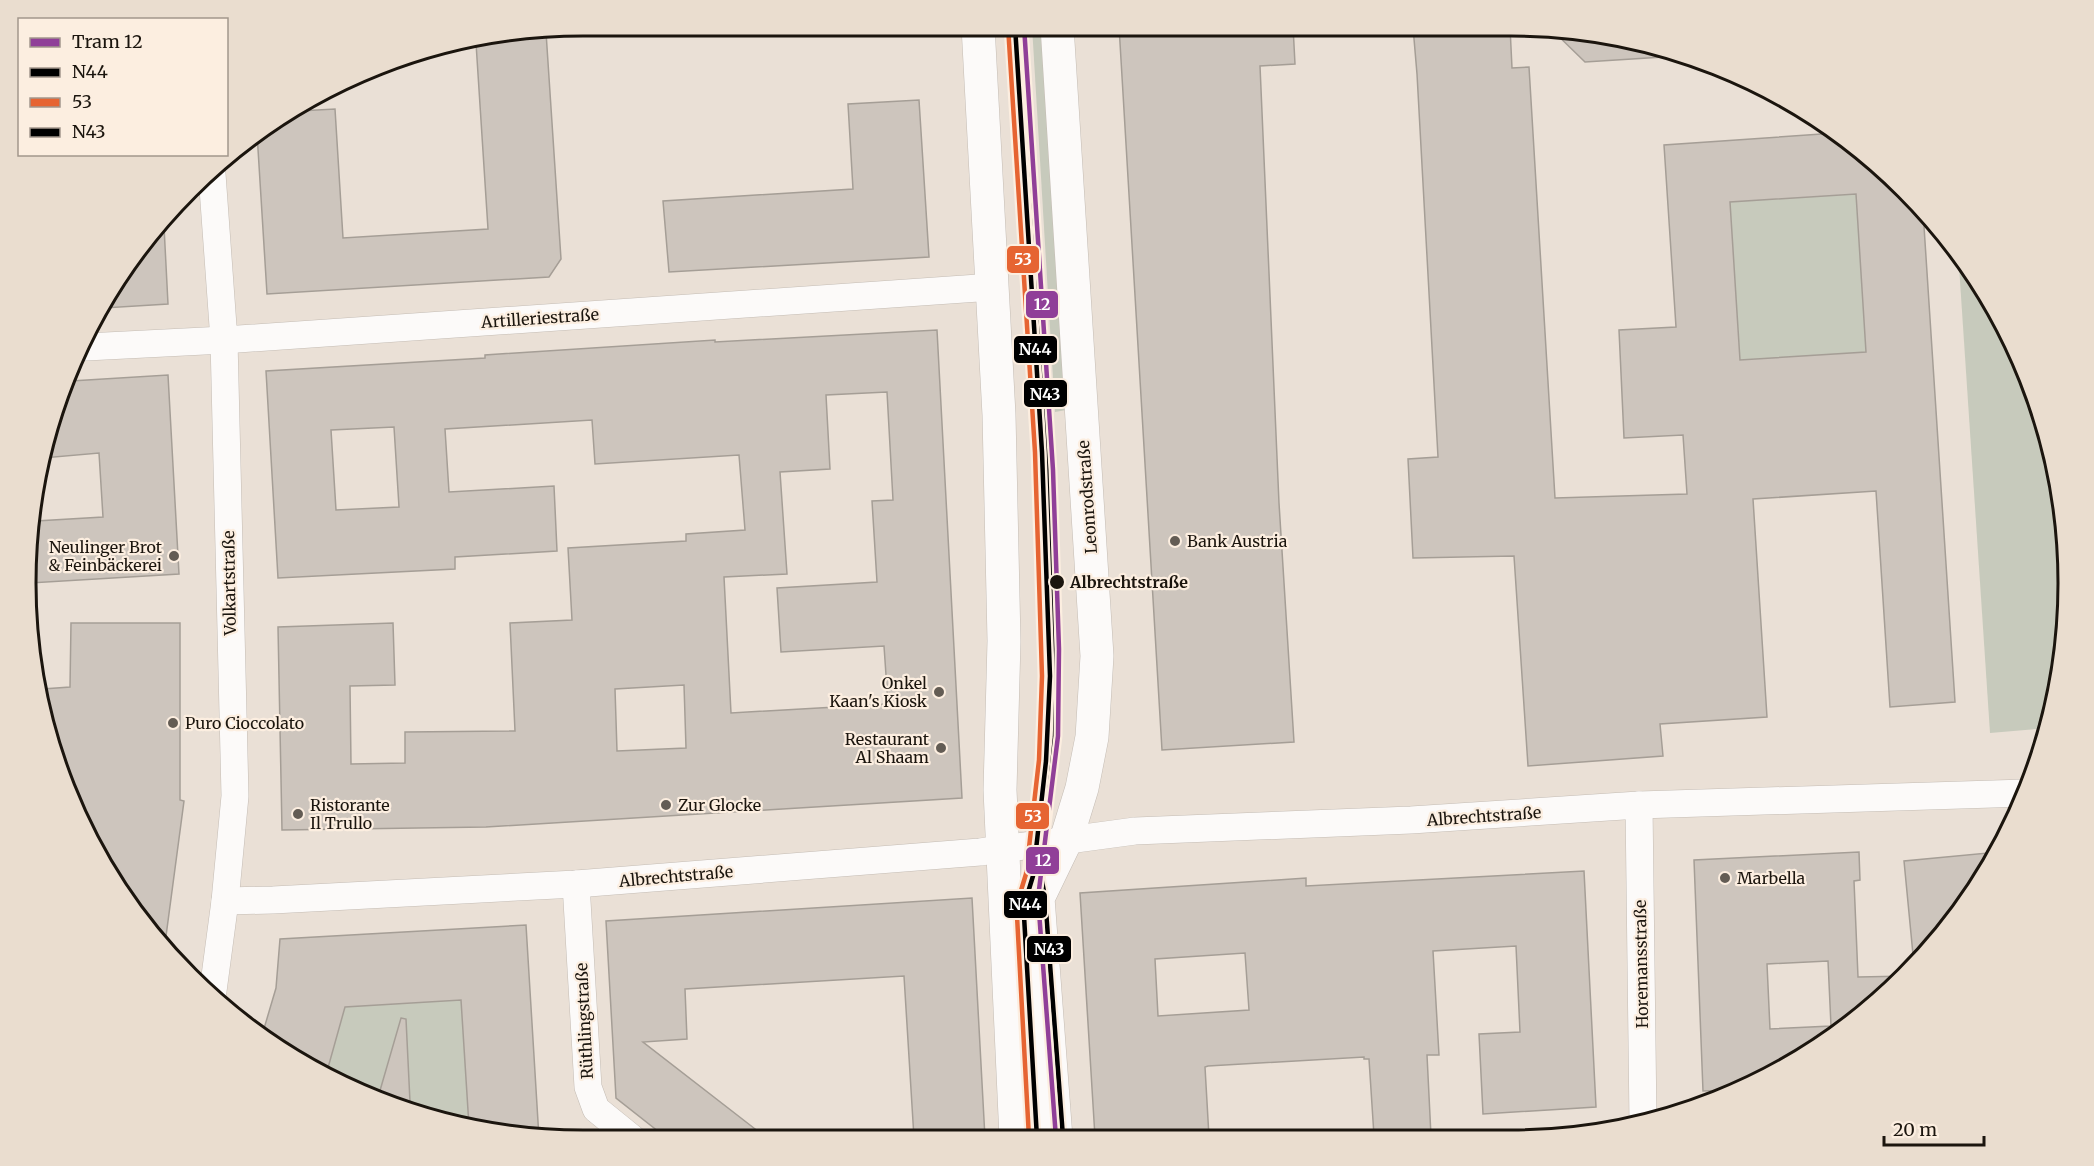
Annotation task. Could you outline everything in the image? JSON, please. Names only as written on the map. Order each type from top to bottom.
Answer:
[{"type":"main road","points":[[979,36],[999,415],[1004,641],[1000,790],[1016,1130]]},
{"type":"main road","name":"Leonrodstraße","points":[[1055,1130],[1038,898],[1066,840],[1082,788],[1092,736],[1097,656],[1058,36]]},
{"type":"street","name":"Volkartstraße","points":[[212,181],[224,340],[235,796],[214,986]]},
{"type":"street","name":"Artilleriestraße","points":[[90,347],[224,340],[993,287]]},
{"type":"street","name":"Albrechtstraße","points":[[225,901],[576,884],[1002,848],[1134,831],[1411,820],[1639,805],[2015,793]]},
{"type":"street","name":"Horemansstraße","points":[[1639,805],[1643,1113]]},
{"type":"street","name":"Rüthlingstraße","points":[[576,884],[588,1087],[596,1109],[622,1130]]},
{"type":"shaded area","points":[[1033,36],[1044,36],[1066,410],[1055,412]]},
{"type":"shaded area","points":[[1856,194],[1866,352],[1740,360],[1730,202]]},
{"type":"shaded area","points":[[1959,270],[2002,341],[2029,407],[2047,476],[2057,547],[2057,619],[2047,690],[2038,729],[1990,733]]},
{"type":"shaded area","points":[[461,1000],[468,1117],[407,1101],[328,1067],[345,1006]]},
{"type":"building","points":[[1120,36],[1294,36],[1295,64],[1260,66],[1279,503],[1294,742],[1162,750]]},
{"type":"building","points":[[1414,36],[1510,36],[1512,68],[1529,67],[1555,498],[1687,494],[1683,435],[1624,438],[1619,330],[1676,327],[1664,145],[1823,134],[1872,172],[1924,224],[1955,702],[1890,707],[1876,491],[1753,499],[1767,717],[1660,724],[1663,756],[1528,766],[1514,556],[1413,558],[1408,459],[1438,457]],"holes":[[[1856,194],[1866,352],[1740,360],[1730,202]]]},
{"type":"building","points":[[546,37],[561,259],[549,277],[267,294],[258,143],[306,111],[335,109],[343,238],[488,229],[476,47]]},
{"type":"building","points":[[1561,39],[1618,47],[1660,57],[1585,62]]},
{"type":"building","points":[[919,100],[929,257],[669,272],[663,201],[853,189],[848,104]]},
{"type":"building","points":[[164,231],[168,304],[110,308],[128,279]]},
{"type":"building","points":[[937,330],[962,798],[486,827],[282,830],[278,627],[393,623],[395,685],[350,686],[351,764],[405,763],[405,732],[515,731],[510,623],[572,620],[568,548],[686,541],[686,534],[745,530],[739,455],[595,464],[592,420],[445,429],[449,492],[554,486],[557,551],[455,557],[455,569],[278,578],[266,371],[485,358],[485,355],[715,340],[715,342]],"holes":[[[887,392],[893,500],[872,501],[877,582],[777,588],[781,652],[884,646],[888,704],[731,713],[724,577],[787,574],[780,472],[830,469],[826,395]],[[394,427],[399,507],[336,510],[331,430]],[[684,685],[686,748],[617,751],[615,689]]]},
{"type":"building","points":[[168,375],[179,574],[36,583],[40,521],[103,517],[99,453],[51,457],[65,407],[75,381]]},
{"type":"building","points":[[71,623],[180,623],[180,800],[184,801],[166,937],[128,887],[109,856],[92,825],[65,759],[47,689],[70,687]]},
{"type":"building","points":[[1859,852],[1860,880],[1854,881],[1858,977],[1891,976],[1844,1017],[1815,1038],[1784,1057],[1720,1088],[1703,1091],[1694,860]],"holes":[[[1828,961],[1831,1026],[1770,1029],[1767,964]]]},
{"type":"building","points":[[1987,853],[1945,916],[1913,954],[1904,861]]},
{"type":"building","points":[[1584,871],[1596,1107],[1483,1114],[1479,1034],[1520,1032],[1516,946],[1433,951],[1439,1055],[1427,1055],[1431,1130],[1374,1130],[1369,1059],[1364,1059],[1364,1057],[1208,1066],[1205,1067],[1209,1130],[1095,1130],[1080,893],[1306,878],[1306,886]],"holes":[[[1245,953],[1249,1010],[1158,1016],[1155,959]]]},
{"type":"building","points":[[972,898],[985,1130],[914,1130],[904,976],[685,989],[687,1039],[643,1042],[756,1130],[657,1130],[616,1098],[606,921]]},
{"type":"building","points":[[526,925],[538,1128],[468,1117],[461,1000],[345,1007],[328,1067],[264,1027],[276,988],[280,939]]},
{"type":"building","points":[[401,1018],[406,1019],[410,1102],[380,1090]]},
{"type":"tram line","name":"12","points":[[1025,36],[1053,470],[1059,649],[1058,736],[1038,898],[1055,1130]]},
{"type":"transit line","name":"53","points":[[1009,36],[1035,452],[1042,676],[1039,760],[1026,874],[1019,897],[1017,916],[1029,1130]]},
{"type":"transit line","name":"N44","points":[[1016,36],[1042,452],[1050,676],[1046,761],[1033,876],[1024,916],[1037,1130]]},
{"type":"transit line","name":"N43","points":[[1024,36],[1049,452],[1057,676],[1055,737],[1041,876],[1045,897],[1062,1130]]},
{"type":"place","name":"Bank Austria","points":[[1175,541]]},
{"type":"place","name":"Neulinger Brot & Feinbäckerei","points":[[174,556]]},
{"type":"place","name":"Albrechtstraße","points":[[1057,582]]},
{"type":"place","name":"Onkel Kaan's Kiosk","points":[[939,692]]},
{"type":"place","name":"Puro Cioccolato","points":[[173,723]]},
{"type":"place","name":"Restaurant Al Shaam","points":[[941,748]]},
{"type":"place","name":"Zur Glocke","points":[[666,805]]},
{"type":"place","name":"Ristorante Il Trullo","points":[[298,814]]},
{"type":"place","name":"Marbella","points":[[1725,878]]}]
